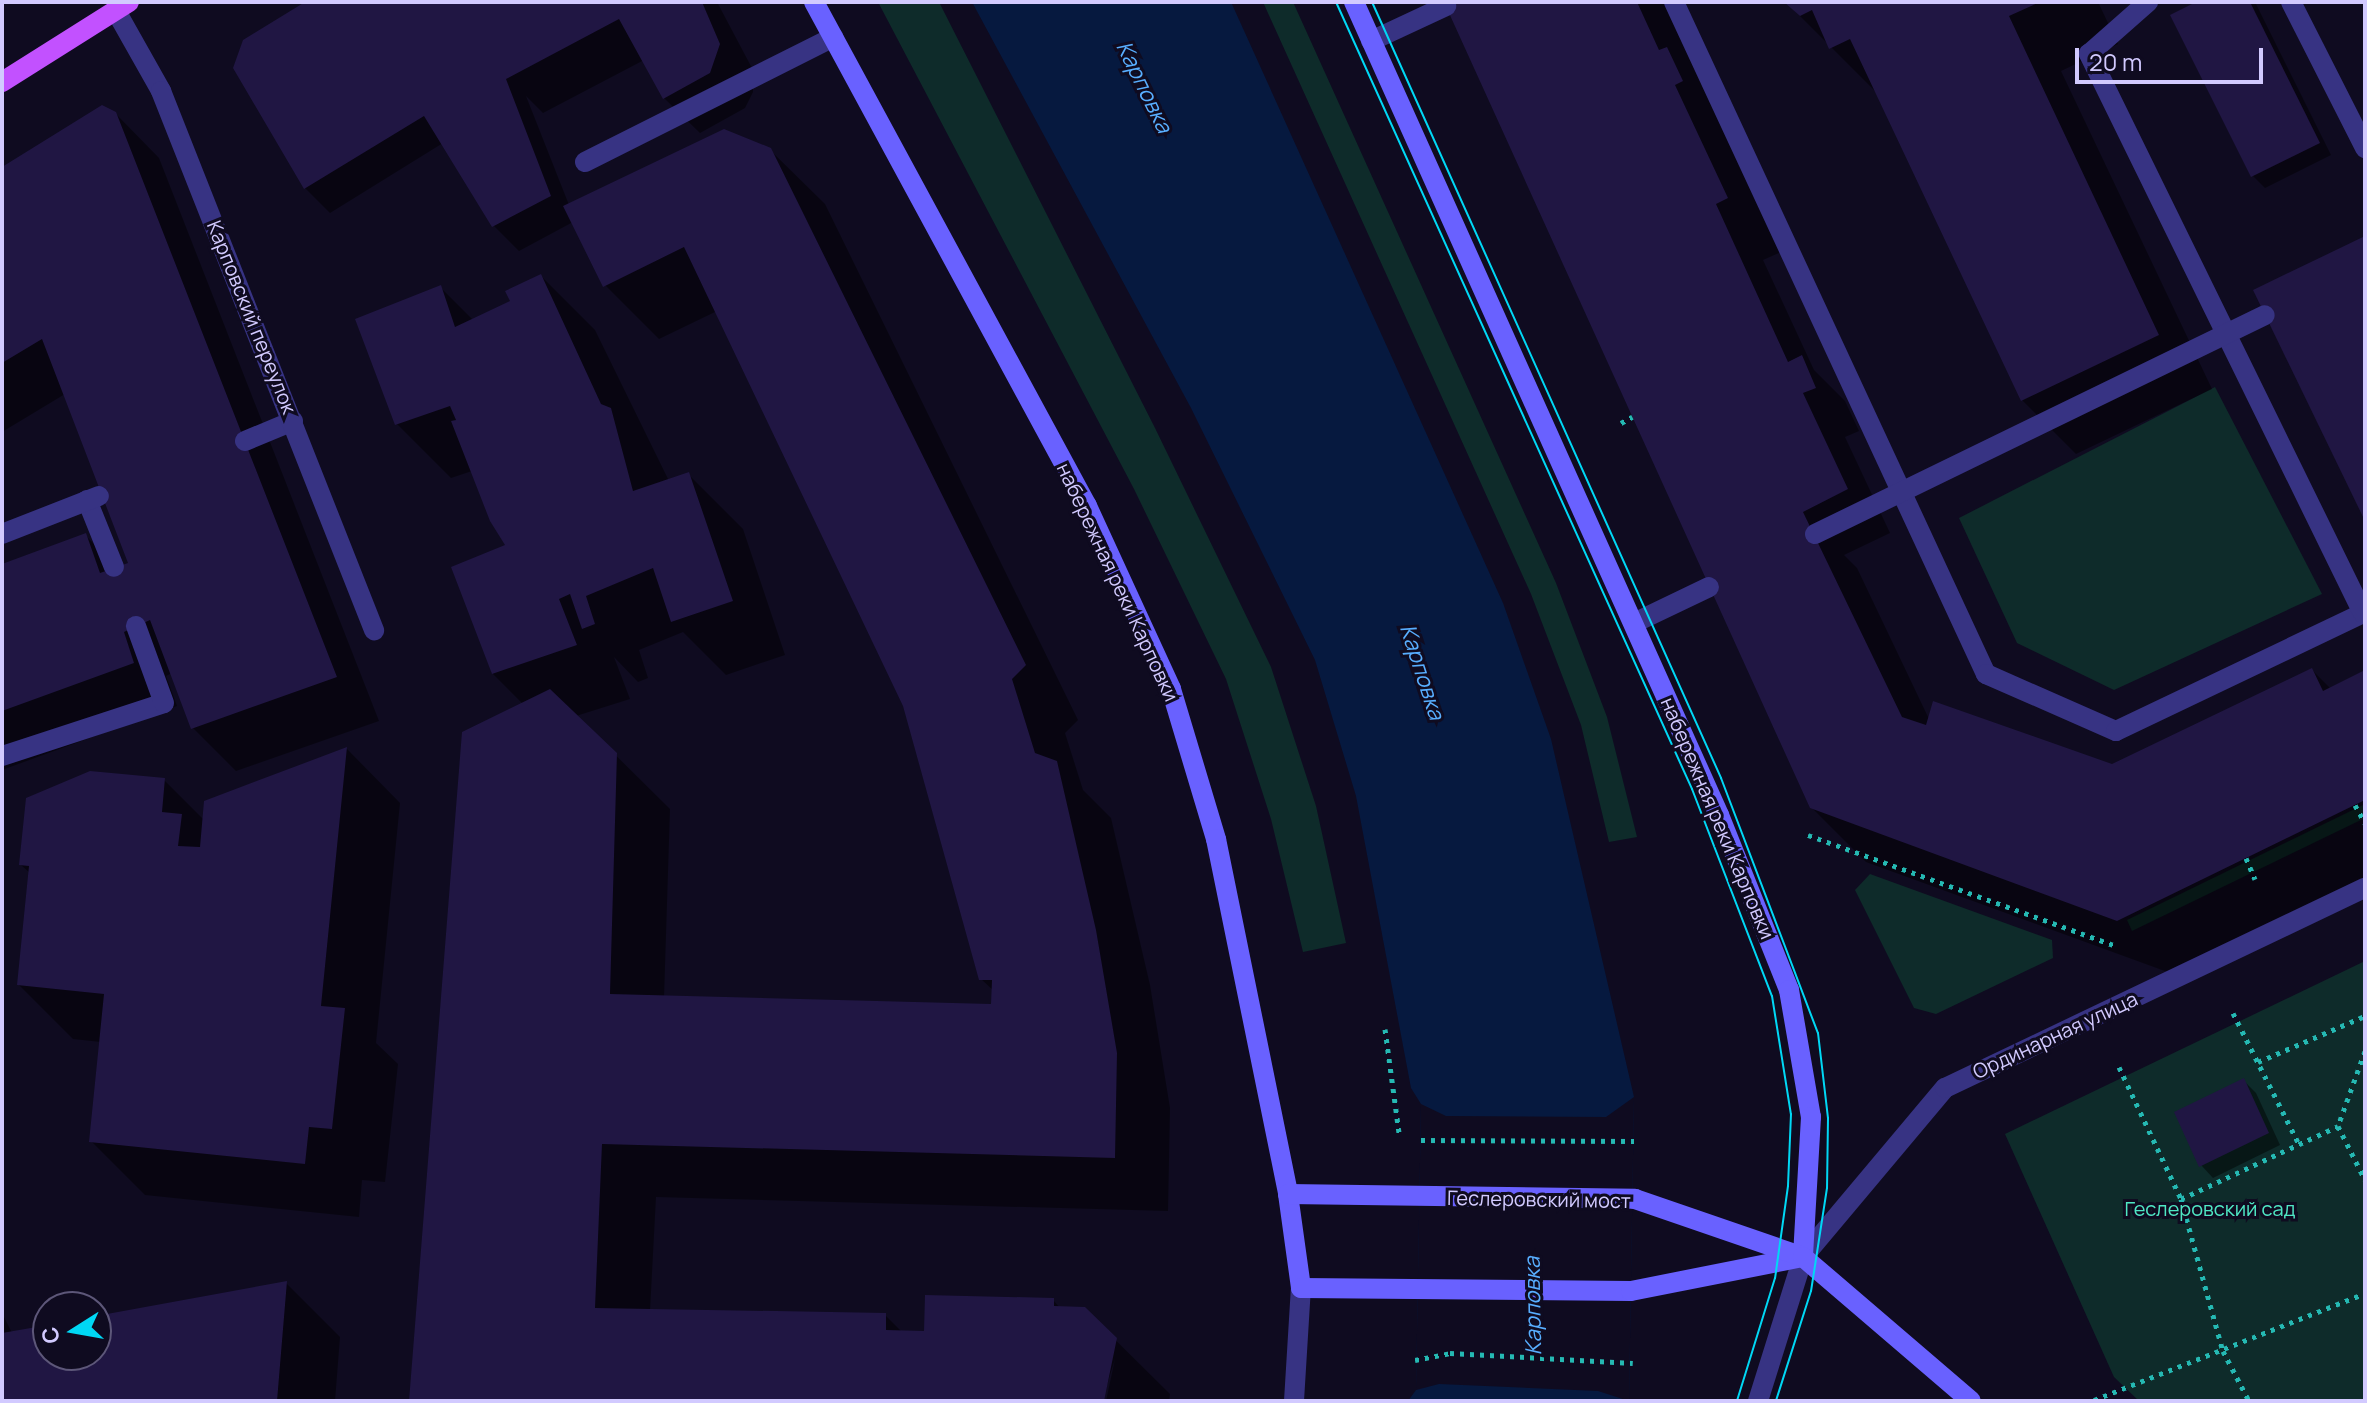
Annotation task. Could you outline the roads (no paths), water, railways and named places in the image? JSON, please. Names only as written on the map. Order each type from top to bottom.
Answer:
[{"type":"main road","points":[[2,82],[123,6]]},
{"type":"street","name":"набережная реки Карповки","points":[[814,2],[1087,506],[1171,689],[1216,839],[1288,1194],[1301,1288],[1294,1401]]},
{"type":"street","name":"набережная реки Карповки","points":[[1354,2],[1634,623],[1789,990],[1811,1117],[1803,1257],[1758,1401]]},
{"type":"street","points":[[1674,2],[1986,674],[2116,731],[2363,613],[2223,335],[2089,54],[2148,2]]},
{"type":"street","points":[[2291,2],[2365,148]]},
{"type":"street","name":"Карповский переулок","points":[[123,6],[161,91],[374,630]]},
{"type":"street","points":[[1371,41],[1446,6]]},
{"type":"street","points":[[585,162],[833,37]]},
{"type":"street","points":[[1815,534],[2265,315]]},
{"type":"street","points":[[245,441],[293,421]]},
{"type":"street","points":[[2,534],[93,498],[114,567]]},
{"type":"street","points":[[1634,623],[1709,587]]},
{"type":"street","points":[[2,756],[164,703],[136,626]]},
{"type":"street","name":"Ординарная улица","points":[[1803,1257],[1945,1088],[2365,888]]},
{"type":"street","name":"Геслеровский мост","points":[[1288,1194],[1635,1199],[1803,1257]]},
{"type":"street","points":[[1301,1288],[1631,1291],[1803,1257],[1971,1401]]},
{"type":"water","name":"Карповка","points":[[972,2],[1231,2],[1503,603],[1551,739],[1634,1097],[1629,1401],[1408,1401],[1416,1390],[1421,1104],[1411,1088],[1356,796],[1315,660],[1191,408]]},
{"type":"tram line","points":[[1336,2],[1692,789],[1772,996],[1791,1114],[1788,1186],[1775,1278],[1737,1401]]},
{"type":"tram line","points":[[1372,2],[1721,778],[1818,1033],[1828,1118],[1827,1188],[1811,1291],[1776,1401]]},
{"type":"park label","name":"Геслеровский сад","points":[[2210,1208]]}]
